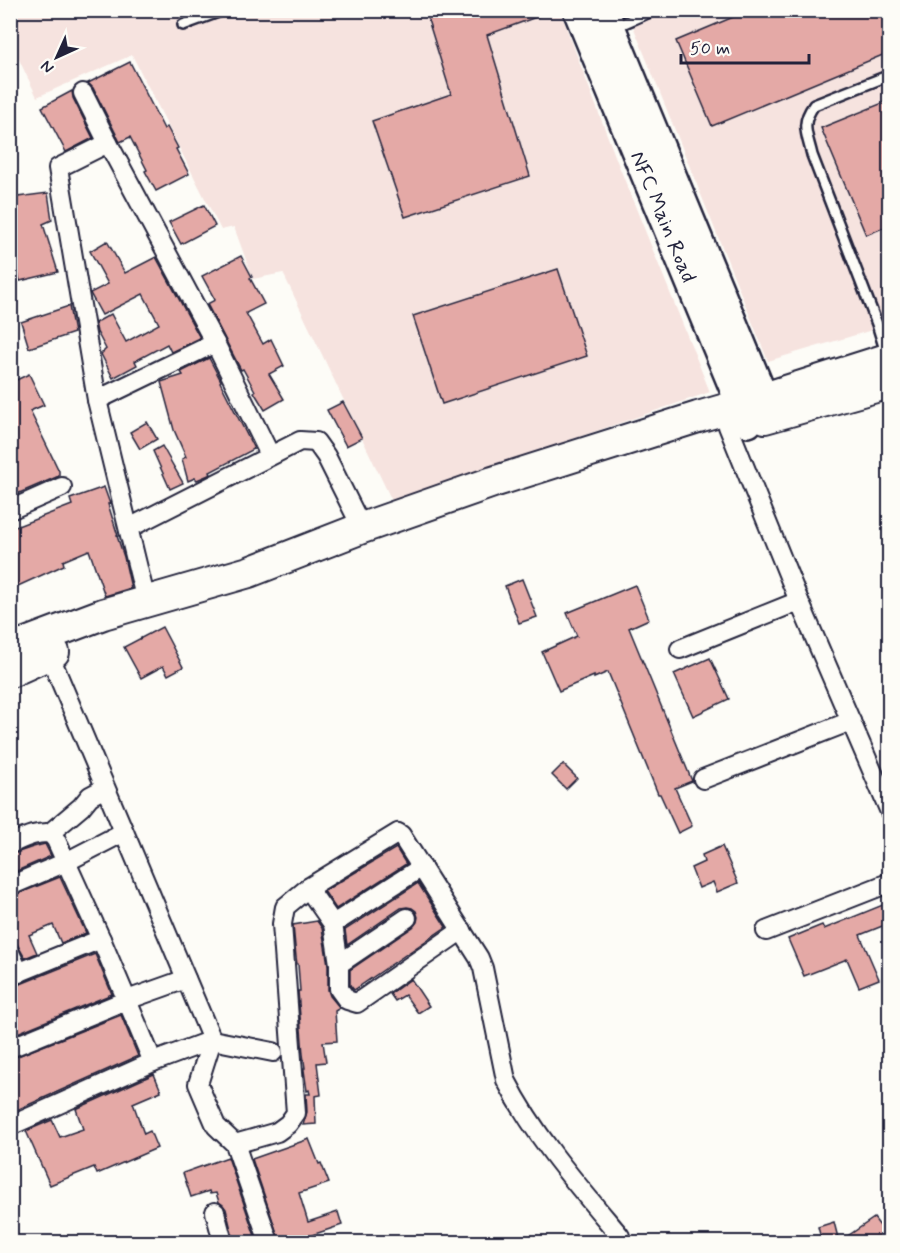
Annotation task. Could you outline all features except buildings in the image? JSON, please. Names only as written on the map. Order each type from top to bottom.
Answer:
[{"type":"main road","name":"NFC Main Road","points":[[577,10],[750,414]]},
{"type":"main road","name":"NFC Main Road","points":[[608,19],[750,414]]},
{"type":"main road","points":[[10,672],[49,654],[109,632],[255,590],[428,524],[889,366]]},
{"type":"main road","points":[[10,649],[103,614],[249,572],[362,528],[493,482],[698,417],[750,414]]},
{"type":"street","points":[[83,93],[215,343],[270,455]]},
{"type":"street","points":[[108,143],[58,168],[98,400],[146,601]]},
{"type":"street","points":[[98,400],[215,343]]},
{"type":"street","points":[[750,414],[799,601],[890,812]]},
{"type":"street","points":[[129,528],[300,441],[316,442],[326,456],[362,528]]},
{"type":"street","points":[[10,510],[62,486]]},
{"type":"street","points":[[680,649],[799,601]]},
{"type":"street","points":[[49,654],[212,1040],[198,1084],[216,1126],[235,1144],[268,1242]]},
{"type":"street","points":[[703,779],[850,721]]},
{"type":"street","points":[[50,833],[81,807],[90,796],[105,788]]},
{"type":"street","points":[[10,844],[31,834],[42,832],[50,833],[56,840],[153,1062]]},
{"type":"street","points":[[10,886],[66,862],[124,832]]},
{"type":"street","points":[[235,1144],[277,1132],[288,1124],[296,1113],[282,924],[285,907],[308,888],[398,833],[479,958],[506,1080],[514,1095],[531,1124],[620,1236]]},
{"type":"street","points":[[333,924],[422,867]]},
{"type":"street","points":[[766,931],[890,881]]},
{"type":"street","points":[[308,888],[333,924],[339,964],[339,989],[347,1000],[357,1003],[462,930]]},
{"type":"street","points":[[339,964],[407,918]]},
{"type":"street","points":[[10,953],[15,974],[101,939]]},
{"type":"street","points":[[10,1048],[127,1000],[186,979]]},
{"type":"street","points":[[10,1126],[153,1062],[212,1040],[273,1052]]},
{"type":"street","points":[[215,1212],[223,1242]]},
{"type":"lane","points":[[183,25],[225,10]]},
{"type":"lane","points":[[608,19],[654,10]]},
{"type":"lane","points":[[889,366],[877,324],[812,154],[805,128],[807,115],[814,105],[890,75]]},
{"type":"shaded area","points":[[11,11],[560,11],[617,161],[710,392],[392,501],[283,273],[253,279],[234,227],[221,230],[132,55],[37,97],[11,43]]},
{"type":"shaded area","points":[[627,11],[889,11],[889,325],[768,361]]}]
